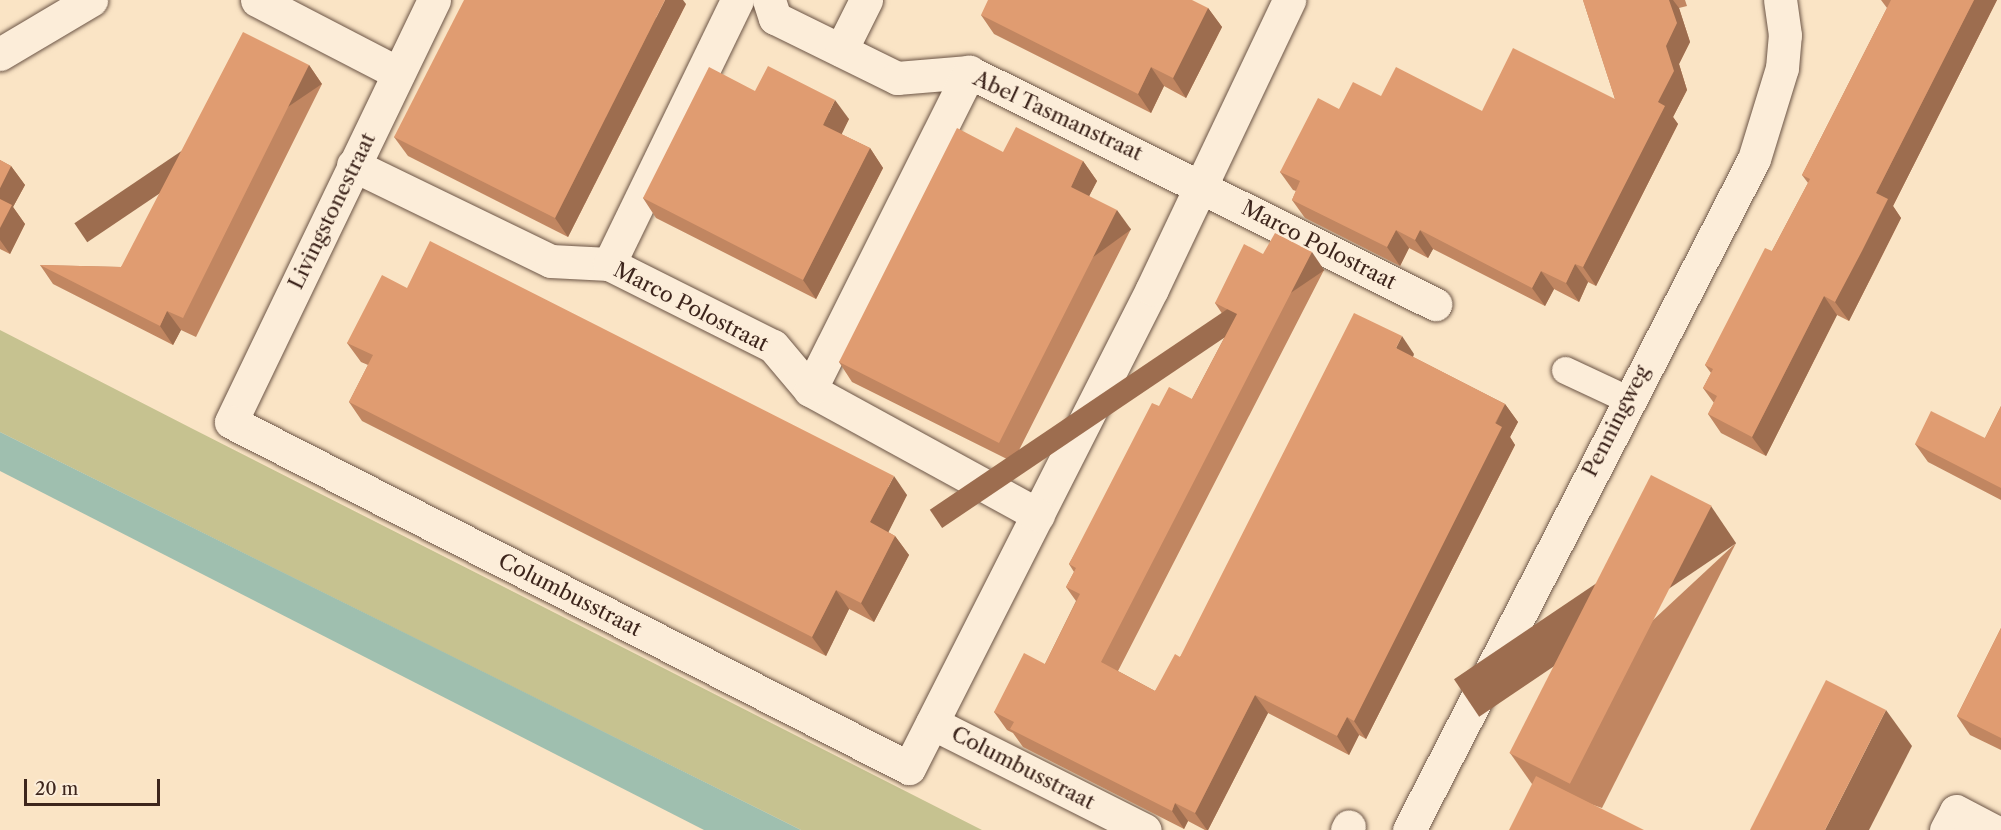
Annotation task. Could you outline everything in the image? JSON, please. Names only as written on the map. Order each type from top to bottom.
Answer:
[{"type":"street","points":[[0,54],[91,0]]},
{"type":"street","points":[[257,0],[398,73]]},
{"type":"street","name":"Livingstonestraat","points":[[231,422],[434,0]]},
{"type":"street","points":[[609,264],[737,0]]},
{"type":"street","name":"Abel Tasmanstraat","points":[[769,0],[775,18],[897,78],[969,72],[1203,186]]},
{"type":"street","points":[[841,50],[866,0]]},
{"type":"street","points":[[932,723],[1203,186],[1289,0]]},
{"type":"street","name":"Penningweg","points":[[1409,830],[1627,399],[1754,159],[1782,68],[1785,35],[1780,0]]},
{"type":"street","points":[[810,390],[969,72]]},
{"type":"street","name":"Marco Polostraat","points":[[353,165],[551,261],[609,264],[773,346],[810,390],[1038,515]]},
{"type":"street","name":"Marco Polostraat","points":[[1203,186],[1435,304]]},
{"type":"street","name":"Columbusstraat","points":[[231,422],[909,768],[932,723],[1145,830]]},
{"type":"street","points":[[1946,830],[1956,811],[1992,830]]},
{"type":"lane","points":[[1565,370],[1627,399]]},
{"type":"shaded area","points":[[0,330],[982,830],[801,830],[0,432]]},
{"type":"shaded area","points":[[0,432],[801,830],[704,830],[0,471]]},
{"type":"building","points":[[464,0],[665,0],[555,218],[394,137]]},
{"type":"building","points":[[988,0],[1192,0],[1208,8],[1173,78],[1151,67],[1138,94],[981,15]]},
{"type":"building","points":[[1583,0],[1669,0],[1677,23],[1666,46],[1674,71],[1658,102],[1665,106],[1583,267],[1575,264],[1566,283],[1541,271],[1532,288],[1420,230],[1415,240],[1396,230],[1387,247],[1292,200],[1300,181],[1280,172],[1318,98],[1339,109],[1353,82],[1381,96],[1396,67],[1482,111],[1513,48],[1615,99]]},
{"type":"building","points":[[1891,0],[1974,0],[1876,193],[1888,199],[1862,251],[1835,302],[1824,296],[1752,437],[1708,414],[1717,396],[1703,388],[1713,369],[1705,365],[1765,248],[1772,251],[1810,179],[1802,175]]},
{"type":"building","points":[[243,32],[309,65],[183,318],[167,311],[160,326],[40,265],[121,267]]},
{"type":"building","points":[[768,66],[835,100],[823,125],[870,148],[803,280],[643,198],[709,67],[755,91]]},
{"type":"building","points":[[1016,127],[1083,161],[1071,187],[1117,210],[999,443],[839,362],[957,128],[1003,152]]},
{"type":"building","points":[[0,160],[11,166],[0,188]]},
{"type":"building","points":[[0,199],[12,205],[0,228]]},
{"type":"building","points":[[1275,233],[1312,252],[1101,662],[1155,691],[1175,654],[1180,657],[1354,313],[1402,336],[1396,348],[1505,404],[1495,423],[1502,427],[1354,721],[1347,717],[1337,736],[1255,695],[1195,813],[1175,803],[1172,811],[1010,729],[1014,722],[994,712],[1024,653],[1045,664],[1080,594],[1066,587],[1076,568],[1069,564],[1152,403],[1159,406],[1169,387],[1192,399],[1237,314],[1215,303],[1244,244],[1263,254]]},
{"type":"building","points":[[430,241],[894,476],[870,522],[895,536],[861,603],[836,590],[812,637],[349,402],[373,355],[347,343],[382,275],[407,288]]},
{"type":"building","points":[[2001,406],[2001,488],[1915,444],[1931,411],[1985,438]]},
{"type":"building","points":[[1651,475],[1712,506],[1570,784],[1509,753]]},
{"type":"building","points":[[2001,628],[2001,738],[1957,716]]},
{"type":"building","points":[[1826,680],[1886,710],[1825,830],[1750,830]]},
{"type":"building","points":[[1536,776],[1644,830],[1509,830]]}]
